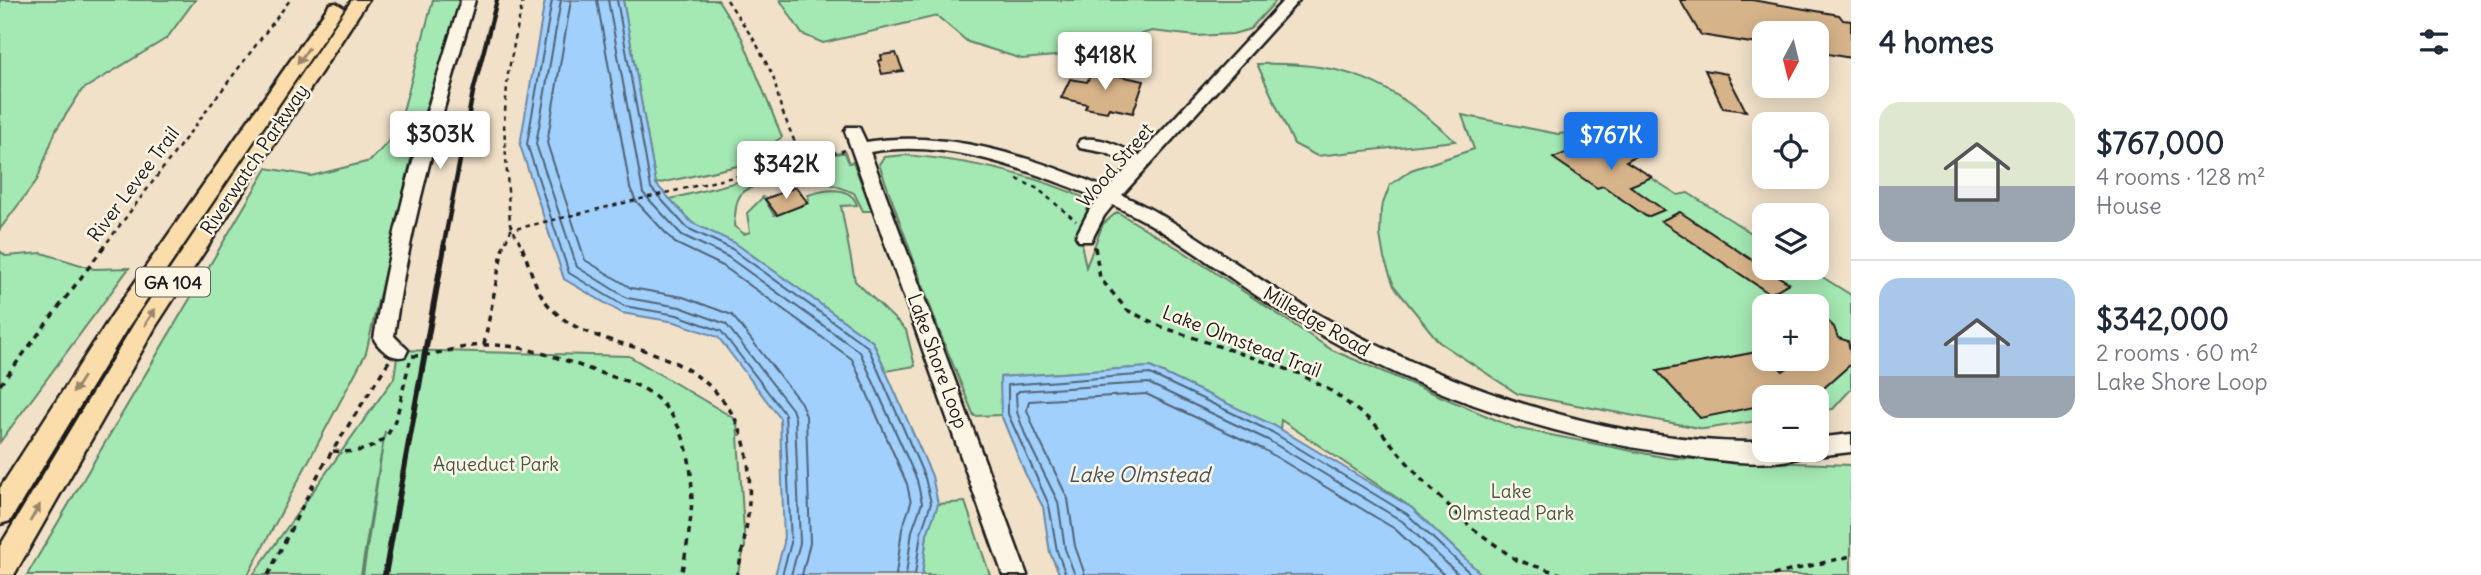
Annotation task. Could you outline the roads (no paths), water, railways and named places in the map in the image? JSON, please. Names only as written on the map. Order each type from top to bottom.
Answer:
[{"type":"main road","name":"Riverwatch Parkway","points":[[0,512],[118,324],[342,0]]},
{"type":"main road","name":"Riverwatch Parkway","points":[[0,572],[148,320],[360,0]]},
{"type":"street","points":[[405,353],[384,339],[390,294],[442,88],[468,0]]},
{"type":"street","name":"Wood Street","points":[[1090,241],[1096,213],[1292,0]]},
{"type":"street","name":"Milledge Road","points":[[854,143],[905,142],[961,149],[1045,173],[1112,197],[1148,216],[1287,306],[1367,351],[1418,376],[1479,398],[1551,422],[1621,438],[1700,449],[1752,450]]},
{"type":"street","name":"Lake Shore Loop","points":[[854,143],[1015,575]]},
{"type":"street","points":[[1086,144],[1112,149],[1142,164]]},
{"type":"street","points":[[1829,446],[1851,443]]},
{"type":"water","points":[[545,0],[623,0],[656,184],[692,223],[735,243],[873,342],[932,476],[938,504],[927,534],[922,575],[775,575],[784,543],[780,418],[718,337],[675,322],[622,313],[564,279],[520,145]]},
{"type":"water","name":"Lake Olmstead","points":[[1150,367],[1275,426],[1412,508],[1482,575],[1060,575],[1050,553],[1043,507],[1025,473],[1001,415],[1000,377]]},
{"type":"railway","points":[[443,249],[473,92],[497,0]]},
{"type":"railway","points":[[385,575],[444,247]]},
{"type":"park label","name":"Aqueduct Park","points":[[496,464]]},
{"type":"park label","name":"Lake Olmstead Park","points":[[1511,502]]}]
